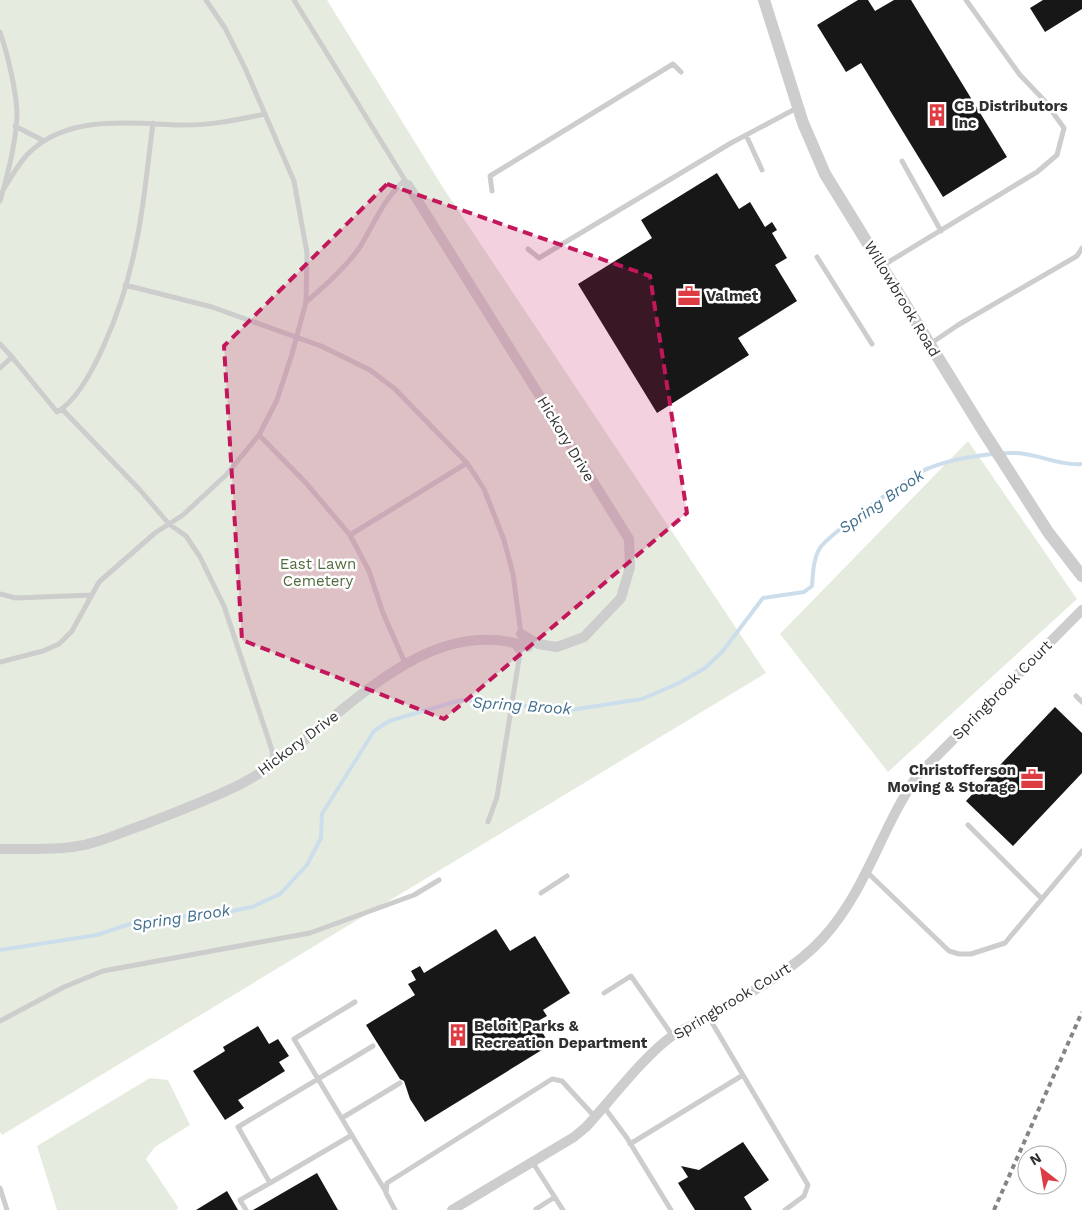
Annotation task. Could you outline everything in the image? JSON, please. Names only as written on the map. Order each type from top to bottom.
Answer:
[{"type":"street","name":"Willowbrook Road","points":[[764,0],[815,156],[1006,468],[1048,532],[1082,576]]},
{"type":"street","name":"Hickory Drive","points":[[406,182],[629,539],[630,567],[621,598],[584,637],[558,647],[538,644],[521,634]]},
{"type":"street","name":"Springbrook Court","points":[[452,1210],[574,1137],[672,1035],[778,975],[806,954],[836,924],[868,873],[907,790],[918,775],[1082,610]]},
{"type":"street","name":"Hickory Drive","points":[[0,849],[72,847],[105,840],[241,784],[273,765],[362,694],[418,656],[476,640],[509,640],[528,647]]},
{"type":"lane","points":[[0,662],[35,653],[59,644],[72,631],[99,582],[154,533],[183,514],[226,475],[259,435],[277,400],[306,302],[306,253],[294,181],[225,28],[206,0]]},
{"type":"lane","points":[[294,0],[406,182],[394,190],[359,248],[320,290],[306,302]]},
{"type":"lane","points":[[882,267],[1037,172],[1057,155],[1064,128],[1020,75],[966,0]]},
{"type":"lane","points":[[0,32],[6,48],[17,114],[0,202]]},
{"type":"lane","points":[[492,191],[490,176],[673,64],[681,72]]},
{"type":"lane","points":[[528,249],[539,258],[746,135],[798,108]]},
{"type":"lane","points":[[3,190],[32,150],[44,141],[73,129],[130,122],[219,124],[265,114]]},
{"type":"lane","points":[[0,344],[57,412],[68,406],[94,368],[132,262],[153,123]]},
{"type":"lane","points":[[15,126],[44,141]]},
{"type":"lane","points":[[746,135],[762,170]]},
{"type":"lane","points":[[902,161],[941,231]]},
{"type":"lane","points":[[930,344],[958,324],[1078,256],[1082,248]]},
{"type":"lane","points":[[817,257],[872,344]]},
{"type":"lane","points":[[125,285],[212,307],[296,336],[370,370],[395,388],[467,463],[484,489],[504,540],[513,574],[521,634]]},
{"type":"lane","points":[[0,368],[12,357]]},
{"type":"lane","points":[[62,409],[140,490],[169,524],[186,536],[213,581],[239,649],[272,750],[273,765]]},
{"type":"lane","points":[[259,435],[306,483],[350,535],[369,571],[383,613],[406,664]]},
{"type":"lane","points":[[350,535],[467,463]]},
{"type":"lane","points":[[0,594],[16,598],[92,595]]},
{"type":"lane","points":[[488,822],[497,797],[520,653],[509,640]]},
{"type":"lane","points":[[1076,696],[1082,702]]},
{"type":"lane","points":[[968,825],[1042,899]]},
{"type":"lane","points":[[868,873],[949,951],[959,954],[987,950],[1005,942],[1082,851]]},
{"type":"lane","points":[[541,893],[568,876]]},
{"type":"lane","points":[[0,1021],[64,987],[103,971],[310,933],[414,895],[438,880]]},
{"type":"lane","points":[[604,993],[630,976],[672,1035]]},
{"type":"lane","points":[[354,1002],[294,1039],[395,1210]]},
{"type":"lane","points":[[708,1016],[808,1185],[804,1196],[785,1210]]},
{"type":"lane","points":[[270,1183],[238,1127],[373,1046]]},
{"type":"lane","points":[[630,1144],[743,1075]]},
{"type":"lane","points":[[386,1193],[387,1183],[552,1079],[562,1081],[595,1117]]},
{"type":"lane","points":[[342,1118],[400,1083]]},
{"type":"lane","points":[[604,1107],[630,1144],[671,1210]]},
{"type":"lane","points":[[246,1210],[240,1200],[352,1135]]},
{"type":"lane","points":[[533,1163],[563,1210]]},
{"type":"lane","points":[[0,1188],[7,1210]]},
{"type":"lane","points":[[536,1209],[555,1197]]},
{"type":"highlighted area","points":[[387,184],[650,276],[687,513],[444,719],[242,640],[224,346]]},
{"type":"green space","name":"East Lawn Cemetery","points":[[0,0],[327,0],[442,186],[766,673],[2,1135],[0,1132]]},
{"type":"green space","points":[[968,441],[1077,599],[888,772],[780,634]]},
{"type":"green space","points":[[150,1078],[168,1080],[190,1125],[155,1147],[146,1159],[178,1207],[177,1210],[57,1210],[37,1146]]},
{"type":"building","name":"CB Distributors Inc","points":[[858,0],[868,0],[875,11],[894,0],[911,0],[1007,157],[943,197],[861,63],[846,72],[817,25]]},
{"type":"building","points":[[1043,0],[1082,0],[1082,9],[1045,32],[1030,8]]},
{"type":"building","name":"Valmet","points":[[717,173],[739,209],[750,202],[765,227],[772,222],[777,230],[772,233],[787,258],[775,265],[797,301],[738,338],[749,355],[657,413],[578,284],[652,238],[641,220]]},
{"type":"building","name":"Christofferson Moving & Storage","points":[[1055,707],[1082,733],[1082,773],[1013,846],[966,801]]},
{"type":"building","name":"Beloit Parks & Recreation Department","points":[[496,929],[510,951],[535,936],[570,993],[543,1010],[547,1016],[536,1022],[550,1045],[425,1122],[410,1099],[404,1081],[400,1079],[366,1025],[415,995],[408,984],[416,980],[411,971],[420,966],[424,973]]},
{"type":"building","points":[[258,1026],[269,1044],[278,1039],[289,1056],[279,1062],[285,1071],[238,1100],[244,1108],[225,1120],[193,1071],[225,1051],[223,1047]]},
{"type":"building","points":[[743,1142],[769,1180],[744,1197],[752,1210],[695,1210],[678,1183],[688,1177],[681,1166],[699,1170]]},
{"type":"building","points":[[317,1173],[338,1210],[253,1210]]},
{"type":"building","points":[[227,1191],[238,1210],[196,1210]]},
{"type":"waterway","name":"Spring Brook","points":[[0,950],[97,935],[142,920],[222,913],[252,907],[280,894],[307,865],[321,838],[322,814],[374,731],[389,721],[461,700],[491,701],[564,711],[642,699],[679,683],[705,668],[722,652],[763,598],[804,592],[812,586],[816,557],[826,541],[872,505],[920,472],[959,459],[1011,453],[1020,453],[1064,463],[1082,464]]},
{"type":"railway","points":[[994,1210],[1082,1012]]},
{"type":"place","name":"CB Distributors Inc","points":[[937,115]]},
{"type":"place","name":"Valmet","points":[[689,296]]},
{"type":"place","name":"Christofferson Moving & Storage","points":[[1032,779]]},
{"type":"place","name":"Beloit Parks & Recreation Department","points":[[458,1035]]}]
